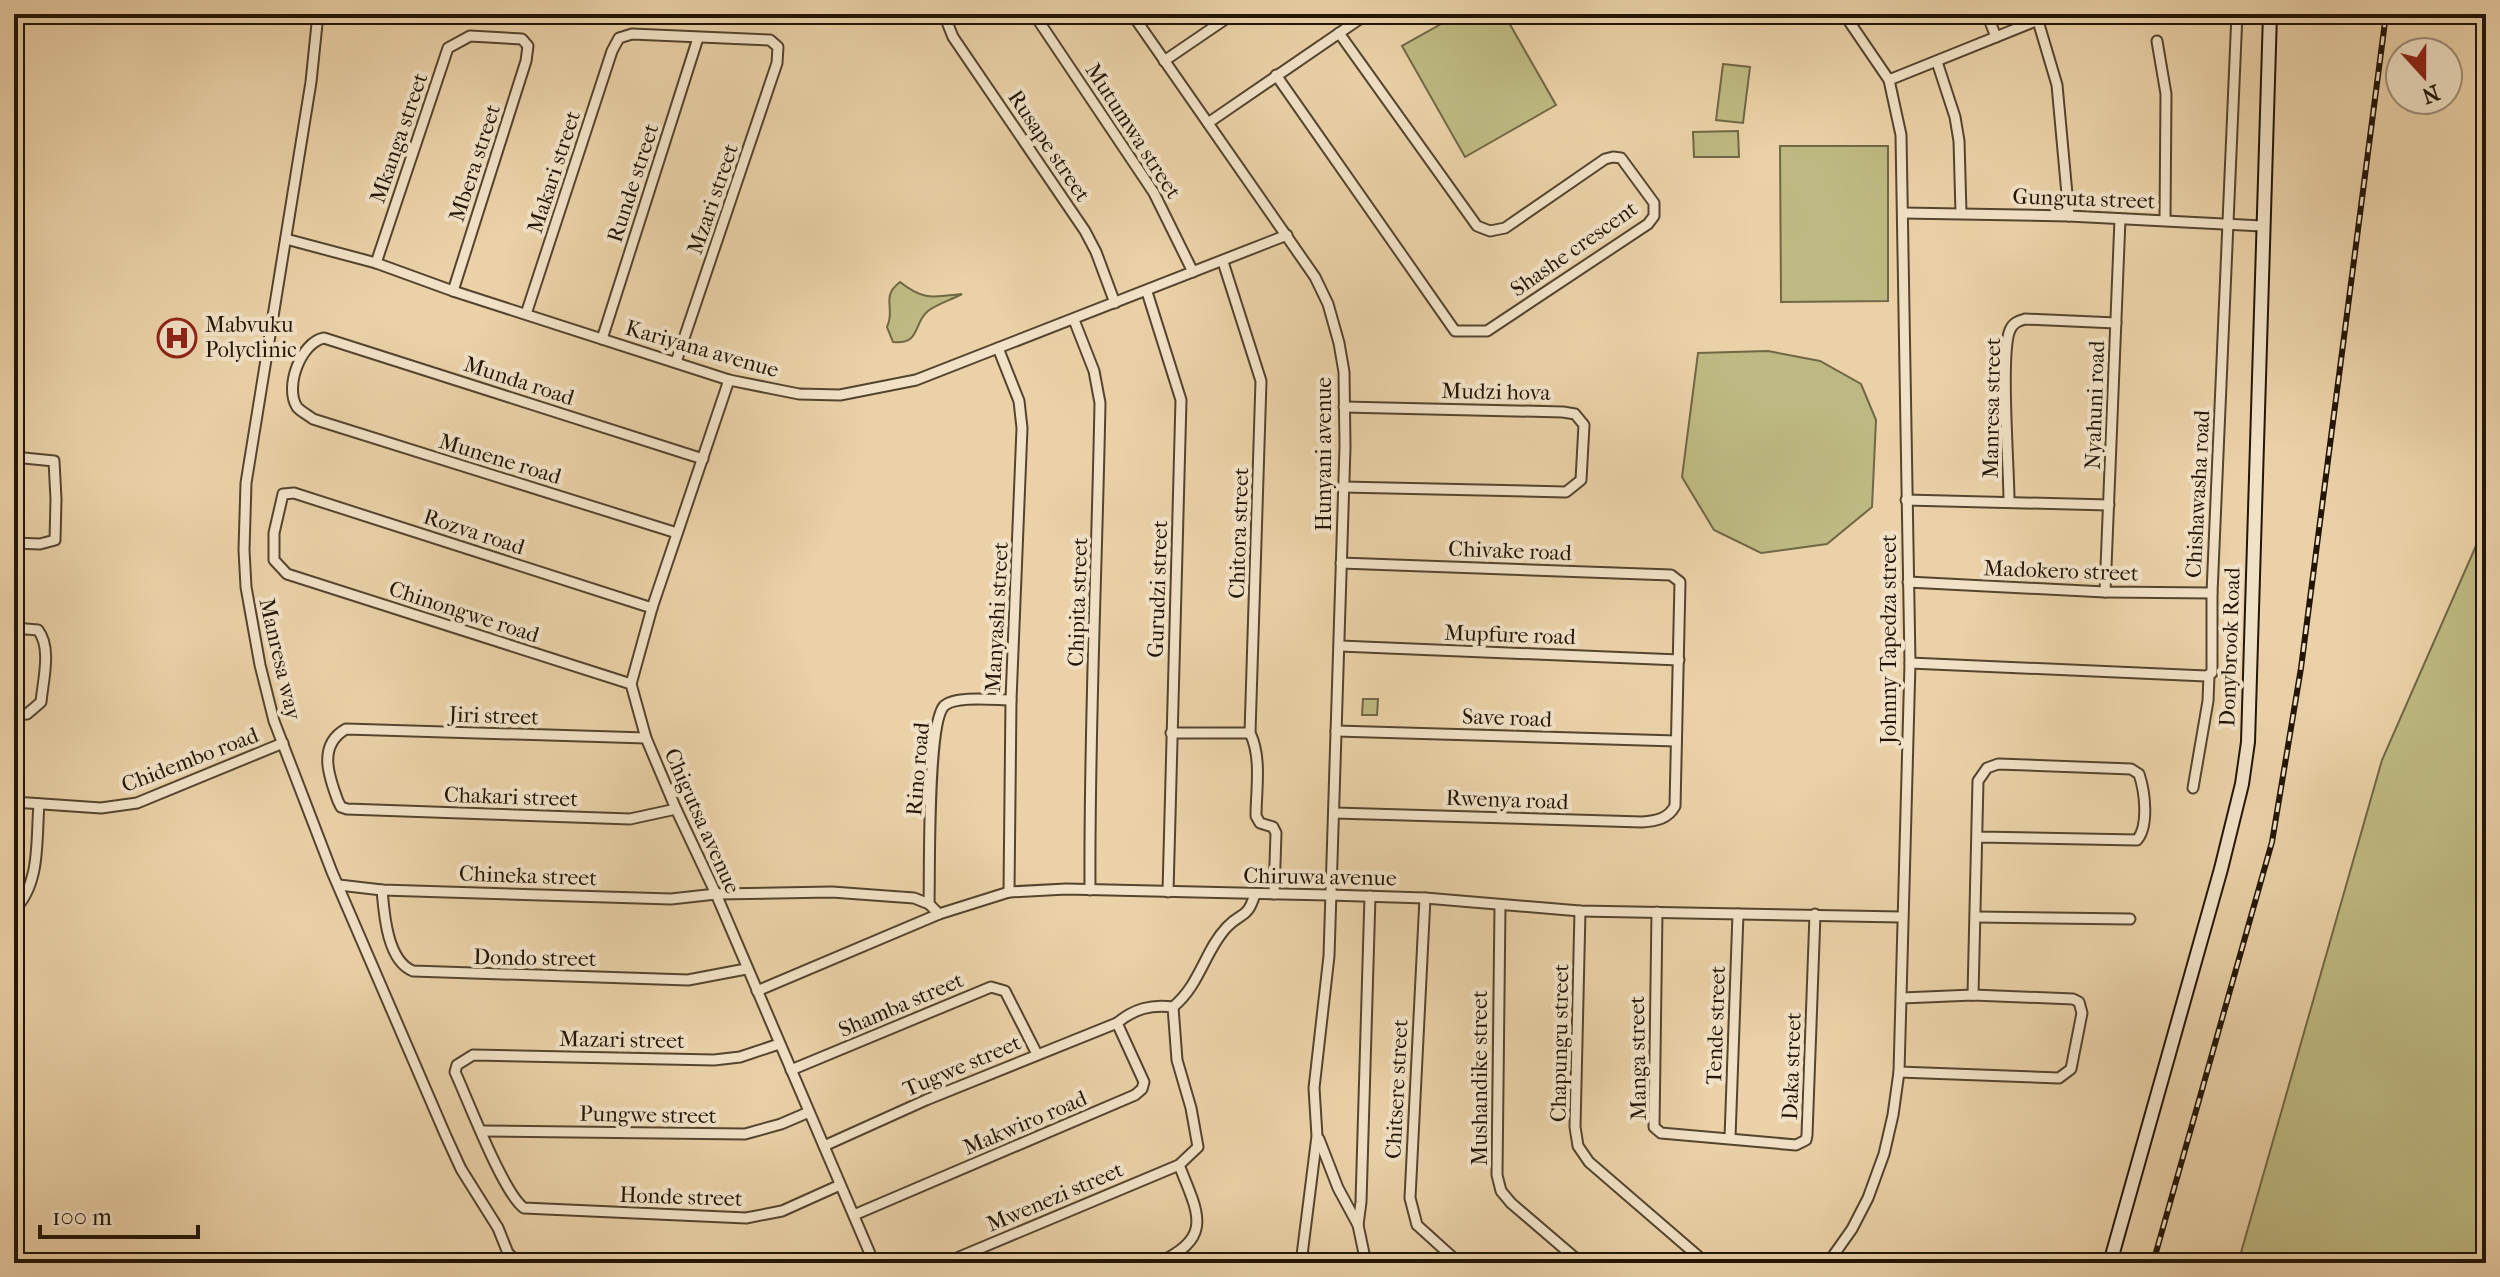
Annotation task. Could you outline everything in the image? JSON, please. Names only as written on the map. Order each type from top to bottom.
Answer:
[{"type":"street","name":"Manresa way","points":[[318,14],[311,82],[244,501],[246,587],[255,643],[268,700],[283,743],[339,885],[445,1134],[461,1169],[498,1228],[508,1253],[519,1263]]},
{"type":"street","name":"Rusape street","points":[[949,14],[947,22],[953,37],[1085,231],[1115,303]]},
{"type":"street","name":"Mutumwa street","points":[[1034,14],[1154,193],[1193,272]]},
{"type":"street","name":"Hunyani avenue","points":[[1132,14],[1287,235],[1324,293],[1336,326],[1344,372],[1335,813],[1329,895],[1329,956],[1314,1088],[1317,1136]]},
{"type":"street","points":[[1164,61],[1233,14]]},
{"type":"street","points":[[1208,123],[1367,14]]},
{"type":"street","name":"Johnny Tapedza street","points":[[1828,1263],[1852,1229],[1868,1198],[1890,1128],[1899,1072],[1910,663],[1900,127],[1889,80],[1844,14]]},
{"type":"street","points":[[1987,14],[1996,37]]},
{"type":"street","points":[[1889,80],[2053,14]]},
{"type":"street","name":"Chishawasha road","points":[[2193,788],[2208,701],[2209,675],[2214,668],[2212,593],[2237,14]]},
{"type":"street","name":"Donybrook Road","points":[[2110,1263],[2221,869],[2242,784],[2248,742],[2270,14]]},
{"type":"street","points":[[2038,21],[2057,85],[2069,216]]},
{"type":"street","name":"Shashe crescent","points":[[1276,75],[1455,331],[1487,331],[1635,232],[1654,216],[1654,203],[1621,158],[1613,157],[1605,159],[1505,228],[1490,231],[1477,226],[1339,33]]},
{"type":"street","name":"Makari street","points":[[526,314],[617,41],[622,36],[632,34],[698,38]]},
{"type":"street","name":"Mkanga street","points":[[376,263],[448,48],[470,36],[516,37],[528,46]]},
{"type":"street","name":"Mzari street","points":[[676,362],[779,54],[778,47],[762,38],[698,38]]},
{"type":"street","name":"Runde street","points":[[602,339],[698,38]]},
{"type":"street","points":[[2157,41],[2166,94],[2165,220]]},
{"type":"street","name":"Mbera street","points":[[453,291],[519,85],[528,46]]},
{"type":"street","points":[[1937,62],[1955,117],[1959,141],[1961,213]]},
{"type":"street","name":"Gunguta street","points":[[1903,213],[2069,216],[2262,226]]},
{"type":"street","name":"Nyahuni road","points":[[2105,592],[2120,219]]},
{"type":"street","name":"Kariyana avenue","points":[[286,239],[376,263],[729,380],[799,394],[840,395],[916,380],[1287,235]]},
{"type":"street","name":"Chitora street","points":[[1223,262],[1261,381],[1250,733],[1255,744],[1257,764],[1256,816],[1260,823],[1273,827],[1276,833],[1274,894]]},
{"type":"street","name":"Gurudzi street","points":[[1147,292],[1181,400],[1168,892]]},
{"type":"street","name":"Manresa street","points":[[2009,500],[2006,371],[2011,328],[2025,319],[2116,323]]},
{"type":"street","name":"Chipita street","points":[[1074,320],[1094,371],[1100,403],[1089,771],[1090,890]]},
{"type":"street","name":"Munda road","points":[[313,419],[297,407],[293,392],[301,354],[314,340],[324,338],[703,459]]},
{"type":"street","name":"Manyashi street","points":[[998,348],[1019,401],[1022,428],[1011,700],[1009,892]]},
{"type":"street","points":[[631,684],[652,608],[729,380]]},
{"type":"street","name":"Mudzi hova","points":[[1343,487],[1566,492],[1581,480],[1584,425],[1575,414],[1563,412],[1344,407]]},
{"type":"street","name":"Munene road","points":[[313,419],[677,533]]},
{"type":"street","points":[[14,457],[54,461],[56,499],[55,540],[49,543],[14,543]]},
{"type":"street","name":"Rozva road","points":[[287,574],[274,560],[274,533],[285,493],[294,493],[652,608]]},
{"type":"street","points":[[1906,500],[2009,500],[2109,505]]},
{"type":"street","name":"Chivake road","points":[[1341,563],[1665,574],[1680,582],[1679,660]]},
{"type":"street","name":"Chinongwe road","points":[[287,574],[631,684]]},
{"type":"street","name":"Madokero street","points":[[1908,582],[2105,592],[2212,593]]},
{"type":"street","points":[[14,628],[38,630],[45,646],[41,702],[27,714],[14,715]]},
{"type":"street","name":"Mupfure road","points":[[1340,646],[1679,660]]},
{"type":"street","points":[[1676,741],[1679,660]]},
{"type":"street","points":[[1910,663],[2209,675]]},
{"type":"street","name":"Chigutsa avenue","points":[[631,684],[646,738],[874,1263]]},
{"type":"street","name":"Rino road","points":[[929,904],[935,734],[941,713],[947,704],[956,700],[1011,700]]},
{"type":"street","name":"Jiri street","points":[[344,808],[336,795],[327,762],[331,744],[341,732],[350,729],[646,738]]},
{"type":"street","name":"Save road","points":[[1336,731],[1676,741]]},
{"type":"street","points":[[1171,733],[1250,733]]},
{"type":"street","name":"Rwenya road","points":[[1335,813],[1642,822],[1660,819],[1674,809],[1676,741]]},
{"type":"street","name":"Chidembo road","points":[[14,802],[101,808],[137,803],[283,743]]},
{"type":"street","points":[[1973,995],[1978,781],[1987,768],[1998,764],[2131,769],[2139,774],[2144,805],[2142,833],[2132,842],[1978,837]]},
{"type":"street","points":[[14,910],[25,898],[32,883],[39,804]]},
{"type":"street","name":"Chakari street","points":[[344,808],[630,819],[676,809]]},
{"type":"street","name":"Chineka street","points":[[339,885],[382,890],[671,899],[716,894],[832,892],[914,898],[929,904]]},
{"type":"street","name":"Dondo street","points":[[382,890],[389,938],[401,963],[413,971],[688,980],[746,969]]},
{"type":"street","name":"Chiruwa avenue","points":[[757,991],[939,914],[1009,892],[1090,890],[1370,896],[1580,911],[1901,917]]},
{"type":"street","points":[[1157,1263],[1172,1260],[1190,1242],[1199,1224],[1198,1213],[1179,1165],[1198,1147],[1177,1060],[1173,1007],[1199,976],[1217,939],[1230,923],[1250,910],[1255,894]]},
{"type":"street","points":[[1358,1225],[1370,896]]},
{"type":"street","name":"Chitsere street","points":[[1425,898],[1410,1198],[1417,1225],[1459,1263]]},
{"type":"street","points":[[929,904],[939,914]]},
{"type":"street","name":"Mushandike street","points":[[1500,906],[1497,1175],[1501,1191],[1511,1203],[1581,1263]]},
{"type":"street","name":"Chapungu street","points":[[1580,911],[1575,1127],[1578,1146],[1589,1162],[1706,1263]]},
{"type":"street","name":"Manga street","points":[[1657,912],[1652,1123],[1661,1133],[1730,1138]]},
{"type":"street","name":"Tende street","points":[[1730,1138],[1738,914]]},
{"type":"street","name":"Daka street","points":[[1730,1138],[1796,1145],[1806,1140],[1815,914]]},
{"type":"street","points":[[1976,917],[2130,919]]},
{"type":"street","name":"Shamba street","points":[[791,1070],[991,987],[1005,991],[1037,1054]]},
{"type":"street","points":[[1899,1072],[2059,1078],[2069,1073],[2082,1013],[2079,1002],[2073,999],[1973,995],[1902,998]]},
{"type":"street","name":"Tugwe street","points":[[824,1146],[926,1100],[1117,1023],[1131,1012],[1150,1006],[1173,1007]]},
{"type":"street","name":"Makwiro road","points":[[854,1215],[1135,1095],[1144,1082],[1117,1023]]},
{"type":"street","name":"Mazari street","points":[[482,1131],[455,1072],[457,1065],[473,1055],[727,1059],[779,1044]]},
{"type":"street","name":"Pungwe street","points":[[482,1131],[745,1134],[809,1112]]},
{"type":"street","name":"Honde street","points":[[482,1131],[517,1202],[528,1209],[746,1218],[782,1211],[840,1185]]},
{"type":"street","points":[[1317,1136],[1338,1188],[1358,1225],[1366,1263]]},
{"type":"street","points":[[1301,1263],[1317,1136]]},
{"type":"street","name":"Mwenezi street","points":[[945,1263],[1179,1165]]},
{"type":"street","points":[[501,1263],[508,1253]]},
{"type":"shaded area","points":[[1459,14],[1504,14],[1556,105],[1465,157],[1402,46]]},
{"type":"shaded area","points":[[1723,64],[1750,67],[1743,123],[1716,120]]},
{"type":"shaded area","points":[[1738,131],[1739,157],[1694,157],[1693,132]]},
{"type":"shaded area","points":[[1780,146],[1888,146],[1888,301],[1781,302]]},
{"type":"shaded area","points":[[900,282],[923,295],[962,294],[928,311],[908,340],[893,342],[887,327],[889,298]]},
{"type":"shaded area","points":[[1768,351],[1820,361],[1861,384],[1876,420],[1872,507],[1827,544],[1761,553],[1714,530],[1682,477],[1698,353]]},
{"type":"shaded area","points":[[2486,523],[2486,1263],[2238,1263],[2382,760]]},
{"type":"shaded area","points":[[1363,699],[1378,699],[1377,715],[1362,715]]},
{"type":"railway","points":[[2153,1263],[2272,842],[2301,668],[2386,14]]},
{"type":"place","name":"Mabvuku Polyclinic","points":[[177,338]]}]
